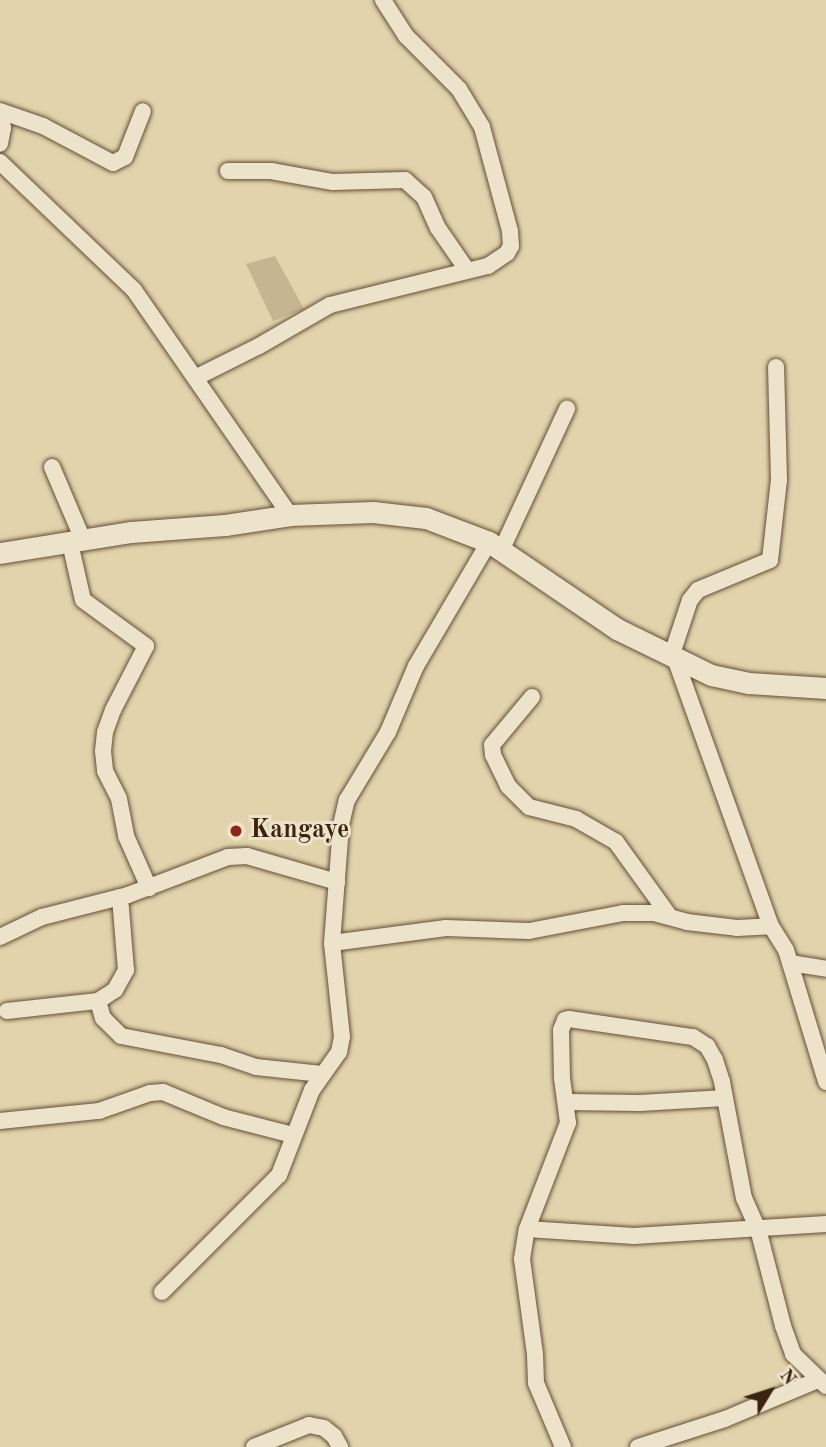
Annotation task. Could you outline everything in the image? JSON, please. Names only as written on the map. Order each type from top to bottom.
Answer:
[{"type":"street","points":[[197,377],[259,346],[330,304],[496,262],[511,246],[482,127],[459,89],[406,36],[383,0]]},
{"type":"street","points":[[0,111],[43,126],[113,163],[125,157],[143,111]]},
{"type":"street","points":[[0,111],[4,128],[0,144]]},
{"type":"street","points":[[0,162],[118,273],[197,377],[290,515]]},
{"type":"street","points":[[228,171],[271,171],[333,181],[405,180],[424,197],[438,228],[467,270]]},
{"type":"street","points":[[776,367],[779,480],[770,560],[698,590],[690,600],[673,659],[771,926],[786,950],[826,1082]]},
{"type":"street","points":[[162,1292],[279,1175],[293,1135],[322,1074],[339,1052],[342,1037],[332,943],[341,825],[346,800],[388,732],[416,666],[495,547],[567,409]]},
{"type":"street","points":[[52,467],[76,541],[83,600],[146,646],[113,710],[105,732],[103,751],[105,771],[119,799],[126,836],[149,888]]},
{"type":"street","points":[[0,553],[131,532],[225,525],[290,515],[373,512],[426,518],[495,547],[617,629],[673,659],[711,675],[749,683],[826,688]]},
{"type":"street","points":[[532,697],[492,746],[493,755],[508,786],[529,807],[576,819],[616,842],[670,917]]},
{"type":"street","points":[[0,937],[42,917],[149,888],[228,857],[247,856],[337,882]]},
{"type":"street","points":[[8,1011],[98,1001],[115,990],[126,970],[120,897]]},
{"type":"street","points":[[332,943],[446,928],[529,931],[624,913],[654,913],[737,928],[771,926]]},
{"type":"street","points":[[790,963],[826,970]]},
{"type":"street","points":[[98,1001],[103,1018],[121,1036],[221,1055],[256,1067],[322,1074]]},
{"type":"street","points":[[563,1447],[536,1383],[534,1344],[522,1259],[527,1229],[568,1123],[562,1078],[561,1030],[565,1020],[574,1018],[693,1037],[707,1046],[715,1060],[725,1098],[744,1198],[758,1229],[769,1281],[793,1354],[822,1383],[725,1419],[638,1447]]},
{"type":"street","points":[[0,1121],[99,1111],[150,1093],[163,1092],[223,1118],[293,1135]]},
{"type":"street","points":[[567,1101],[640,1103],[725,1098]]},
{"type":"street","points":[[527,1229],[634,1236],[826,1224]]},
{"type":"street","points":[[254,1447],[309,1425],[324,1428],[334,1436],[340,1447]]},
{"type":"shaded area","points":[[275,256],[304,309],[273,321],[246,264]]},
{"type":"place","name":"Kangaye","points":[[236,831]]}]
